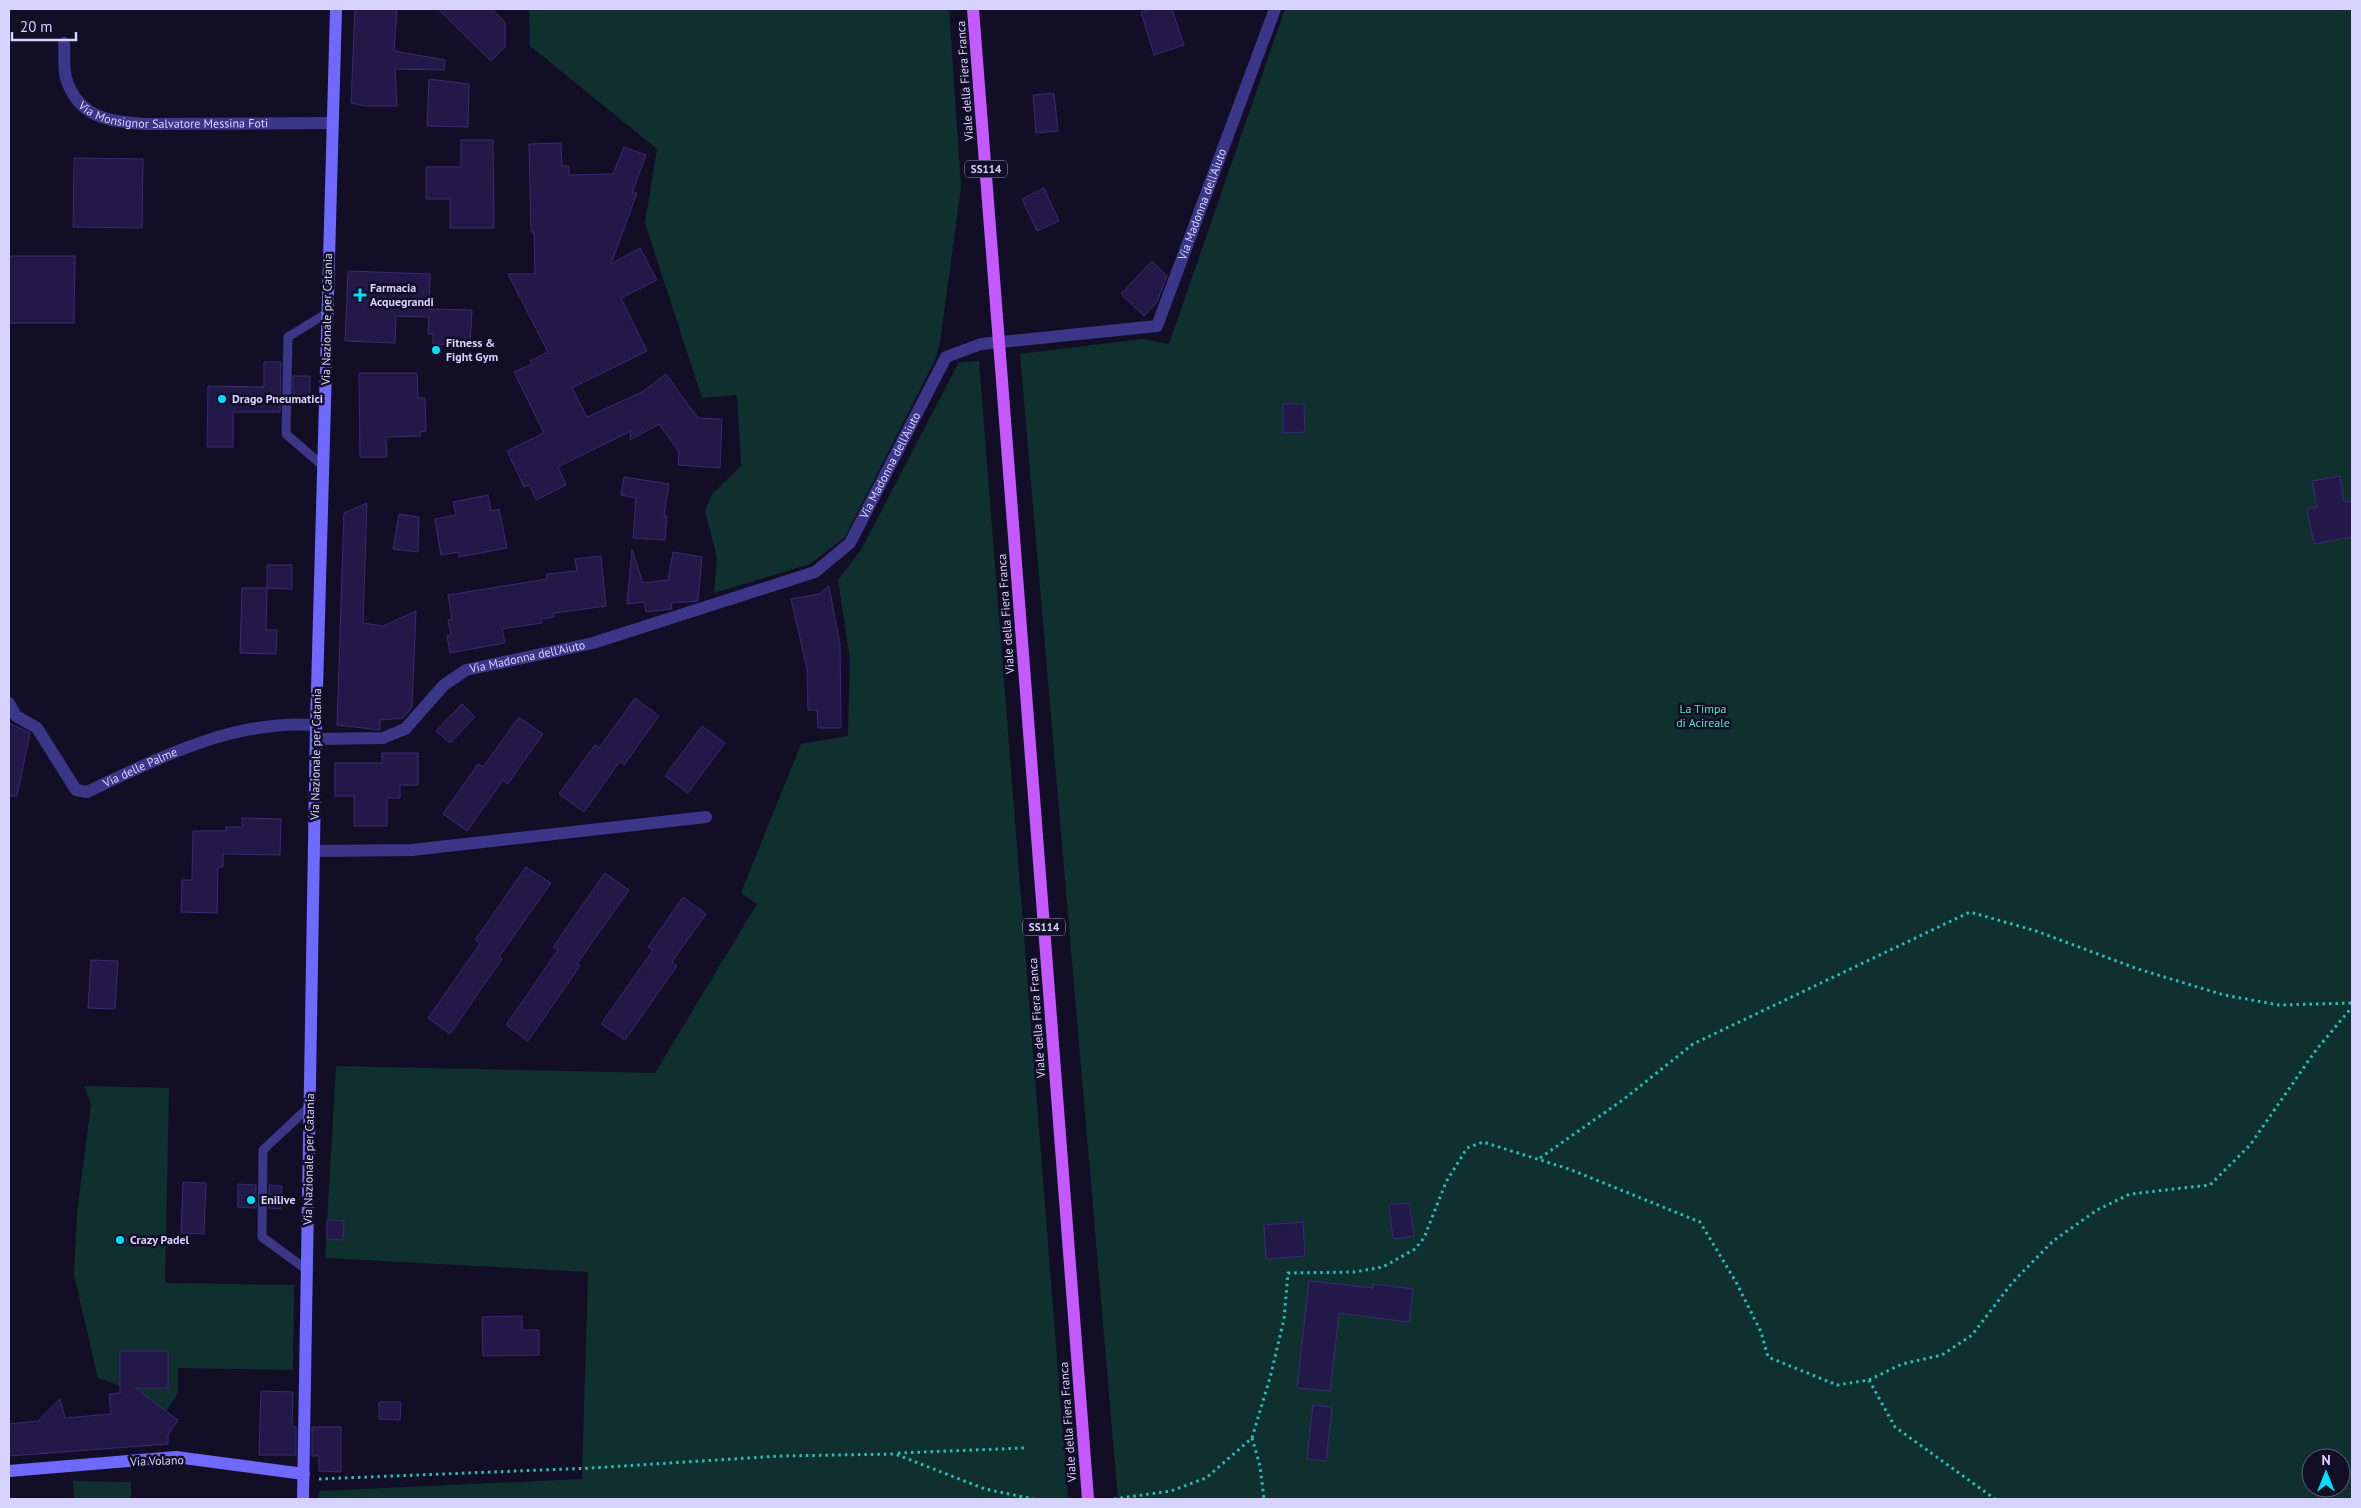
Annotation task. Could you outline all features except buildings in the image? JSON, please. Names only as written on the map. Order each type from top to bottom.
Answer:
[{"type":"main road","name":"Via Nazionale per Catania","points":[[303,1499],[316,725],[336,9]]},
{"type":"main road","name":"Viale della Fiera Franca","points":[[973,9],[1088,1499]]},
{"type":"main road","name":"Via Volano","points":[[9,1471],[176,1458],[304,1477]]},
{"type":"street","name":"Via Madonna dell'Aiuto","points":[[316,739],[383,738],[405,730],[444,685],[466,670],[593,643],[815,572],[850,543],[946,357],[981,344],[1158,326],[1275,9]]},
{"type":"street","name":"Via Monsignor Salvatore Messina Foti","points":[[64,43],[65,76],[73,93],[83,106],[98,117],[117,122],[146,124],[332,123]]},
{"type":"street","name":"Via delle Palme","points":[[9,703],[16,716],[37,728],[76,790],[87,792],[185,746],[246,730],[297,724],[316,725]]},
{"type":"street","points":[[314,851],[412,850],[706,817]]},
{"type":"lane","points":[[323,466],[286,434],[288,337],[327,313]]},
{"type":"lane","points":[[307,1270],[262,1236],[263,1150],[310,1106]]},
{"type":"path","points":[[1539,1158],[1624,1099],[1693,1044],[1970,912],[2036,930],[2138,969],[2224,995],[2279,1005],[2352,1003]]},
{"type":"path","points":[[1114,1499],[1171,1492],[1206,1478],[1252,1438],[1272,1374],[1284,1319],[1288,1273],[1354,1272],[1383,1267],[1414,1249],[1424,1238],[1446,1182],[1467,1148],[1483,1142],[1539,1158],[1700,1222],[1736,1282],[1761,1332],[1768,1357],[1837,1385],[1869,1380],[1902,1364],[1942,1355],[1972,1335],[2012,1283],[2053,1241],[2097,1210],[2130,1194],[2210,1186],[2250,1145],[2316,1050],[2352,1007]]},
{"type":"path","points":[[1869,1380],[1894,1427],[1995,1499]]},
{"type":"path","points":[[1252,1438],[1260,1466],[1264,1499]]},
{"type":"path","points":[[304,1477],[592,1468],[780,1456],[895,1454],[1024,1448]]},
{"type":"path","points":[[895,1454],[985,1489],[1033,1499]]},
{"type":"green space","points":[[529,9],[949,9],[961,187],[940,343],[935,360],[845,537],[810,564],[714,593],[717,557],[705,511],[712,494],[741,466],[737,395],[702,398],[645,223],[657,149],[530,46]]},
{"type":"green space","name":"La Timpa di Acireale","points":[[1285,9],[2352,9],[2352,1499],[1118,1499],[1020,354],[1142,339],[1169,344]]},
{"type":"green space","points":[[979,361],[1068,1499],[319,1499],[319,1491],[582,1479],[588,1272],[325,1258],[336,1066],[655,1073],[757,904],[741,893],[801,744],[848,736],[850,659],[838,580],[861,550],[959,362]]},
{"type":"green space","name":"Crazy Padel","points":[[84,1086],[169,1088],[165,1283],[294,1285],[293,1370],[178,1368],[178,1393],[166,1411],[141,1393],[98,1378],[74,1275],[77,1213],[91,1104]]},
{"type":"green space","points":[[73,1481],[131,1482],[131,1499],[74,1499]]},
{"type":"place","name":"Farmacia Acquegrandi","points":[[360,295]]},
{"type":"place","name":"Fitness & Fight Gym","points":[[436,350]]},
{"type":"place","name":"Drago Pneumatici","points":[[222,399]]},
{"type":"place","name":"Enilive","points":[[251,1200]]},
{"type":"place","name":"Crazy Padel","points":[[120,1240]]}]
